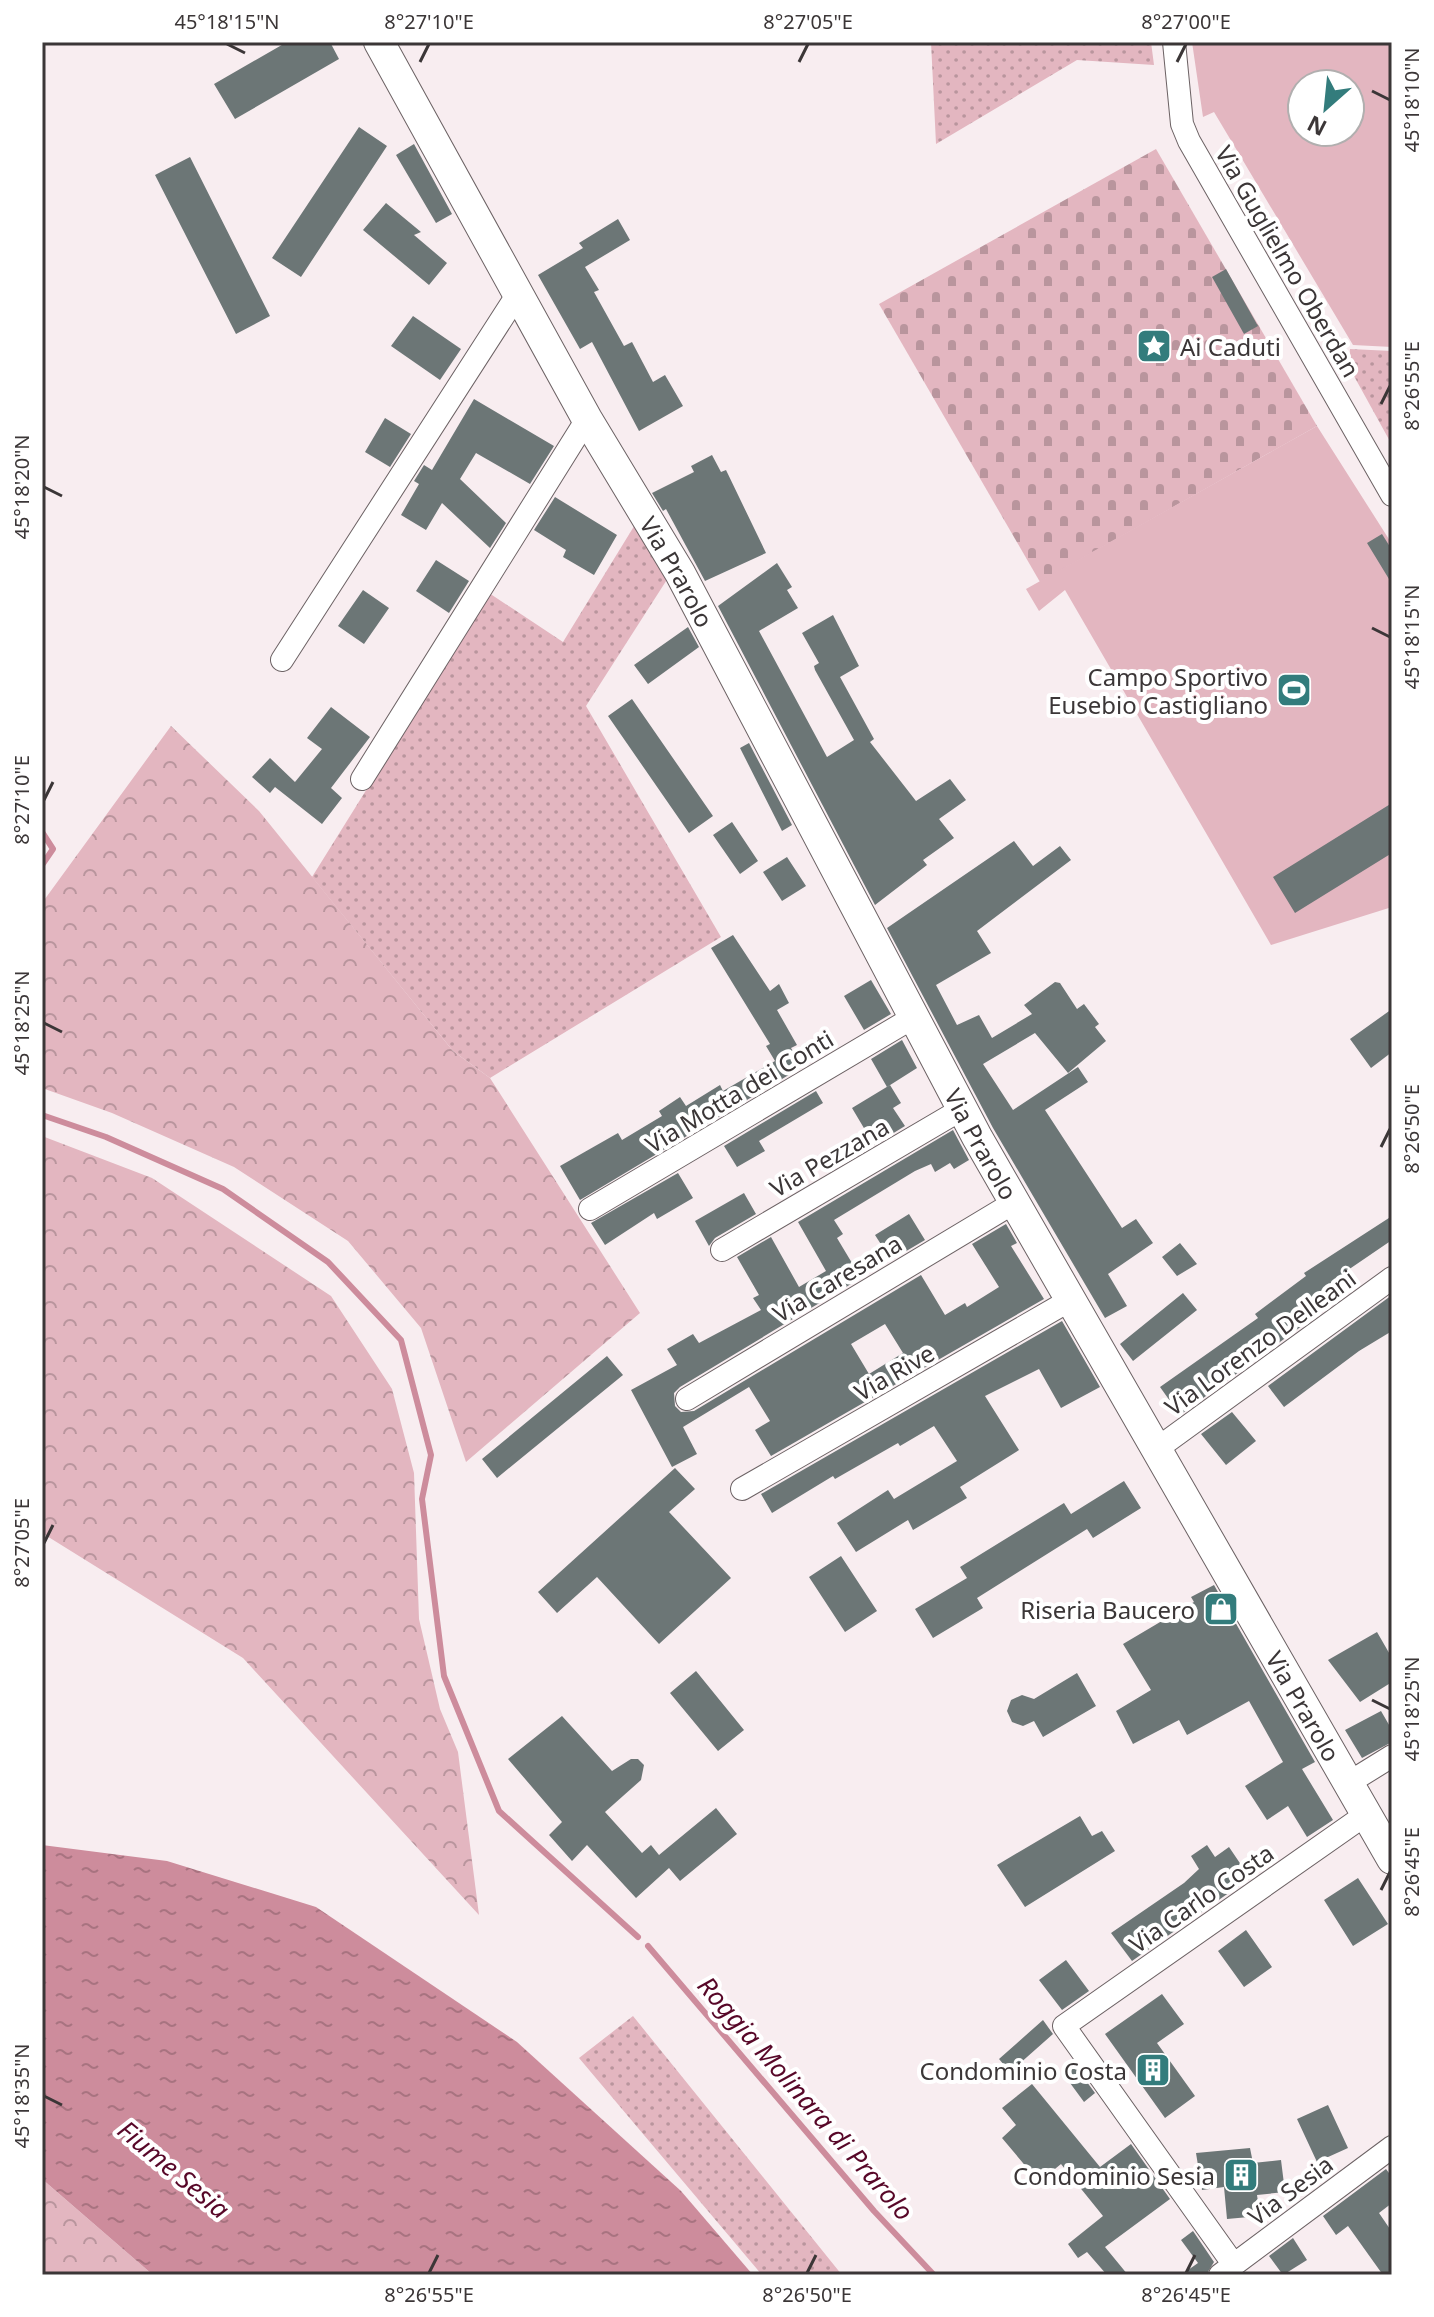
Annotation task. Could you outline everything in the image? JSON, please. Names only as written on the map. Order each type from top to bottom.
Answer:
[{"type":"street","name":"Via Prarolo","points":[[379,42],[587,419],[680,573],[962,1109],[1392,1859]]},
{"type":"street","name":"Via Guglielmo Oberdan","points":[[1174,42],[1182,124],[1189,141],[1392,495]]},
{"type":"street","points":[[282,660],[519,292]]},
{"type":"street","points":[[362,779],[587,419]]},
{"type":"street","name":"Via Motta dei Conti","points":[[590,1209],[914,1017]]},
{"type":"street","name":"Via Pezzana","points":[[722,1250],[962,1109]]},
{"type":"street","name":"Via Caresana","points":[[687,1399],[1015,1202]]},
{"type":"street","name":"Via Lorenzo Delleani","points":[[1158,1448],[1392,1278]]},
{"type":"street","name":"Via Rive","points":[[742,1489],[1072,1299]]},
{"type":"street","points":[[1350,1782],[1392,1756]]},
{"type":"street","name":"Via Carlo Costa","points":[[1227,2270],[1064,2026],[1368,1813]]},
{"type":"street","name":"Via Sesia","points":[[1227,2270],[1392,2147]]},
{"type":"green space","points":[[931,42],[1151,42],[1154,65],[1077,60],[936,144]]},
{"type":"green space","points":[[1192,42],[1392,42],[1392,347],[1353,345],[1214,112],[1203,117]]},
{"type":"green space","points":[[1156,149],[1317,426],[1040,582],[879,304]]},
{"type":"green space","points":[[1350,349],[1392,351],[1392,445],[1349,367]]},
{"type":"green space","points":[[1317,426],[1392,544],[1392,907],[1271,945],[1065,590],[1039,611],[1026,589]]},
{"type":"green space","points":[[636,523],[668,578],[586,706],[721,937],[490,1078],[453,1051],[312,877],[489,593],[563,642]]},
{"type":"green space","points":[[171,726],[259,811],[453,1051],[490,1078],[640,1313],[466,1462],[421,1328],[348,1241],[234,1167],[112,1113],[42,1088],[42,903]]},
{"type":"green space","points":[[42,1136],[152,1178],[331,1296],[392,1389],[414,1473],[419,1619],[440,1709],[458,1752],[479,1915],[243,1658],[42,1533]]},
{"type":"green space","points":[[633,2016],[842,2275],[762,2275],[579,2058]]},
{"type":"green space","points":[[42,2179],[50,2186],[153,2275],[42,2275]]},
{"type":"water","name":"Fiume Sesia","points":[[42,1845],[167,1861],[316,1907],[517,2042],[681,2191],[753,2275],[153,2275],[42,2179]]},
{"type":"building","points":[[287,42],[330,42],[339,59],[235,119],[214,84]]},
{"type":"building","points":[[359,127],[387,146],[301,277],[272,258]]},
{"type":"building","points":[[414,144],[452,214],[436,223],[396,155]]},
{"type":"building","points":[[190,157],[270,316],[236,334],[155,175]]},
{"type":"building","points":[[386,203],[421,232],[414,235],[447,263],[429,285],[363,230]]},
{"type":"building","points":[[618,219],[630,240],[585,267],[599,290],[594,292],[624,346],[632,342],[653,382],[665,375],[683,406],[639,431],[592,342],[580,349],[538,275],[583,248],[579,243]]},
{"type":"building","points":[[1226,269],[1258,326],[1244,334],[1212,277]]},
{"type":"building","points":[[413,316],[461,349],[440,380],[391,346]]},
{"type":"building","points":[[474,399],[554,446],[530,484],[476,453],[460,479],[506,523],[490,548],[442,503],[426,530],[401,515],[419,484],[414,481],[424,465],[432,470]]},
{"type":"building","points":[[385,418],[411,434],[390,467],[365,452]]},
{"type":"building","points":[[712,455],[721,472],[726,470],[766,553],[705,581],[666,509],[663,511],[652,493],[694,472],[691,466]]},
{"type":"building","points":[[555,497],[617,535],[594,575],[563,557],[566,550],[534,530]]},
{"type":"building","points":[[1382,534],[1392,550],[1392,584],[1367,543]]},
{"type":"building","points":[[436,560],[469,581],[449,613],[416,591]]},
{"type":"building","points":[[777,563],[792,587],[787,590],[798,608],[759,631],[827,757],[854,740],[815,670],[814,666],[819,663],[802,633],[833,615],[859,666],[840,677],[874,739],[870,742],[916,801],[950,779],[966,800],[939,819],[954,838],[923,860],[927,865],[875,905],[718,606]]},
{"type":"building","points":[[363,590],[389,608],[364,644],[338,626]]},
{"type":"building","points":[[688,627],[699,647],[648,684],[634,665]]},
{"type":"building","points":[[632,699],[713,816],[689,833],[608,716]]},
{"type":"building","points":[[331,707],[370,737],[331,788],[342,798],[322,824],[275,787],[270,793],[252,777],[270,758],[295,782],[322,749],[307,738]]},
{"type":"building","points":[[749,743],[792,825],[782,831],[740,748]]},
{"type":"building","points":[[1392,803],[1392,853],[1295,913],[1273,877]]},
{"type":"building","points":[[732,822],[758,861],[740,874],[713,835]]},
{"type":"building","points":[[1014,841],[1033,866],[1060,846],[1071,860],[977,931],[991,953],[936,985],[957,1025],[979,1015],[992,1038],[1032,1014],[1024,1005],[1055,982],[1060,983],[1077,1009],[1084,1004],[1099,1024],[1095,1027],[1106,1041],[1068,1073],[1035,1033],[983,1064],[1013,1110],[1078,1067],[1088,1082],[1045,1110],[1122,1228],[1136,1219],[1153,1243],[1108,1274],[1127,1306],[1105,1318],[993,1128],[887,928]]},
{"type":"building","points":[[787,857],[806,886],[782,901],[763,872]]},
{"type":"building","points":[[733,935],[770,991],[779,984],[789,1003],[777,1010],[797,1045],[791,1048],[802,1067],[580,1200],[560,1166],[618,1133],[622,1140],[662,1116],[659,1111],[680,1097],[686,1106],[720,1085],[723,1091],[775,1061],[766,1046],[770,1044],[711,948]]},
{"type":"building","points":[[871,980],[891,1014],[864,1030],[844,996]]},
{"type":"building","points":[[1392,1009],[1392,1052],[1371,1068],[1350,1039]]},
{"type":"building","points":[[902,1040],[917,1068],[887,1087],[871,1059]]},
{"type":"building","points":[[890,1085],[901,1103],[893,1108],[905,1126],[874,1145],[852,1108]]},
{"type":"building","points":[[816,1091],[823,1103],[759,1141],[765,1151],[737,1167],[724,1146]]},
{"type":"building","points":[[953,1130],[969,1160],[954,1169],[950,1163],[935,1172],[931,1164],[915,1171],[834,1220],[843,1234],[837,1238],[861,1278],[680,1387],[674,1393],[675,1406],[681,1412],[694,1411],[921,1275],[945,1315],[965,1303],[967,1307],[999,1287],[972,1244],[1006,1224],[1017,1243],[1011,1246],[1044,1299],[771,1456],[755,1430],[770,1421],[749,1387],[683,1427],[697,1454],[672,1467],[631,1390],[677,1365],[667,1349],[693,1334],[699,1343],[761,1310],[753,1298],[759,1295],[737,1257],[771,1237],[799,1287],[826,1271],[798,1222]],"holes":[[[885,1324],[903,1353],[869,1374],[851,1344]]]},
{"type":"building","points":[[678,1173],[693,1198],[657,1219],[654,1213],[605,1245],[591,1223]]},
{"type":"building","points":[[744,1193],[756,1214],[715,1238],[709,1246],[695,1221]]},
{"type":"building","points":[[909,1214],[925,1240],[891,1260],[875,1235]]},
{"type":"building","points":[[1392,1216],[1392,1240],[1348,1270],[1358,1285],[1180,1415],[1160,1387],[1258,1318],[1255,1314],[1306,1276],[1304,1273]]},
{"type":"building","points":[[1180,1243],[1197,1264],[1177,1276],[1162,1257]]},
{"type":"building","points":[[1183,1293],[1197,1310],[1133,1361],[1120,1344]]},
{"type":"building","points":[[1392,1295],[1392,1331],[1359,1351],[1284,1407],[1268,1386]]},
{"type":"building","points":[[1062,1321],[1100,1387],[1061,1408],[1039,1369],[985,1396],[1019,1450],[960,1487],[967,1498],[913,1530],[908,1520],[856,1552],[837,1523],[888,1490],[894,1499],[957,1461],[934,1426],[835,1479],[833,1476],[772,1513],[761,1494]]},
{"type":"building","points":[[607,1356],[623,1375],[497,1478],[482,1459]]},
{"type":"building","points":[[1232,1412],[1256,1441],[1226,1465],[1201,1434]]},
{"type":"building","points":[[675,1468],[695,1489],[669,1512],[731,1578],[659,1644],[597,1577],[557,1613],[538,1592]]},
{"type":"building","points":[[1124,1481],[1141,1508],[1093,1538],[1087,1529],[977,1598],[983,1608],[933,1638],[915,1609],[967,1578],[960,1567],[1064,1503],[1071,1514]]},
{"type":"building","points":[[841,1556],[877,1611],[845,1632],[809,1577]]},
{"type":"building","points":[[1214,1585],[1315,1762],[1302,1769],[1333,1820],[1307,1837],[1288,1806],[1267,1820],[1245,1786],[1283,1762],[1249,1701],[1187,1735],[1179,1720],[1133,1744],[1116,1711],[1151,1690],[1123,1644],[1194,1602],[1191,1597]]},
{"type":"building","points":[[1377,1632],[1392,1658],[1392,1682],[1360,1702],[1328,1660]]},
{"type":"building","points":[[696,1671],[744,1730],[718,1751],[670,1693]]},
{"type":"building","points":[[1077,1673],[1096,1706],[1043,1737],[1034,1721],[1023,1726],[1012,1722],[1007,1711],[1011,1700],[1022,1695],[1034,1699]]},
{"type":"building","points":[[1381,1711],[1392,1730],[1392,1742],[1362,1758],[1345,1730]]},
{"type":"building","points":[[562,1716],[612,1771],[631,1759],[638,1759],[644,1765],[641,1780],[605,1812],[642,1853],[651,1845],[659,1855],[716,1808],[737,1834],[680,1881],[669,1868],[636,1898],[587,1845],[572,1861],[549,1835],[562,1822],[508,1759]]},
{"type":"building","points":[[1080,1816],[1092,1836],[1102,1831],[1115,1851],[1025,1907],[997,1865]]},
{"type":"building","points":[[1207,1845],[1215,1857],[1229,1847],[1250,1878],[1132,1961],[1111,1933],[1184,1883],[1199,1869],[1191,1856]]},
{"type":"building","points":[[1358,1878],[1388,1924],[1353,1946],[1324,1900]]},
{"type":"building","points":[[1246,1930],[1272,1967],[1244,1987],[1218,1951]]},
{"type":"building","points":[[1066,1960],[1089,1991],[1062,2010],[1039,1980]]},
{"type":"building","name":"Condominio Costa","points":[[1162,1994],[1184,2024],[1157,2043],[1195,2096],[1165,2118],[1105,2034]]},
{"type":"building","points":[[1043,2020],[1053,2034],[1010,2072],[999,2059]]},
{"type":"building","points":[[1073,2063],[1095,2093],[1084,2102],[1062,2072]]},
{"type":"building","points":[[1032,2084],[1100,2167],[1131,2144],[1170,2199],[1105,2247],[1128,2275],[1107,2275],[1087,2252],[1078,2258],[1068,2244],[1103,2216],[1061,2164],[1039,2182],[1002,2138],[1016,2125],[1002,2108]]},
{"type":"building","points":[[1328,2105],[1348,2148],[1317,2162],[1297,2119]]},
{"type":"building","name":"Condominio Sesia","points":[[1250,2148],[1253,2163],[1281,2160],[1285,2192],[1257,2195],[1260,2216],[1227,2219],[1224,2187],[1202,2190],[1196,2153]]},
{"type":"building","points":[[1386,2169],[1392,2177],[1392,2203],[1379,2213],[1392,2232],[1392,2275],[1383,2275],[1348,2226],[1336,2235],[1323,2216]]},
{"type":"building","points":[[1193,2231],[1214,2262],[1206,2275],[1181,2275],[1198,2263],[1181,2240]]},
{"type":"building","points":[[1293,2238],[1307,2260],[1283,2275],[1269,2256]]},
{"type":"waterway","name":"Roggia Molinara di Prarolo","points":[[42,832],[53,849],[42,865]]},
{"type":"waterway","name":"Roggia Molinara di Prarolo","points":[[42,1115],[106,1137],[223,1189],[328,1262],[401,1340],[431,1455],[422,1499],[444,1676],[499,1811],[638,1937]]},
{"type":"waterway","name":"Roggia Molinara di Prarolo","points":[[648,1946],[874,2211],[934,2275]]},
{"type":"place","name":"Ai Caduti","points":[[1154,346]]},
{"type":"place","name":"Campo Sportivo Eusebio Castigliano","points":[[1294,690]]},
{"type":"place","name":"Riseria Baucero","points":[[1221,1609]]},
{"type":"place","name":"Condominio Costa","points":[[1153,2070]]},
{"type":"place","name":"Condominio Sesia","points":[[1241,2175]]}]
